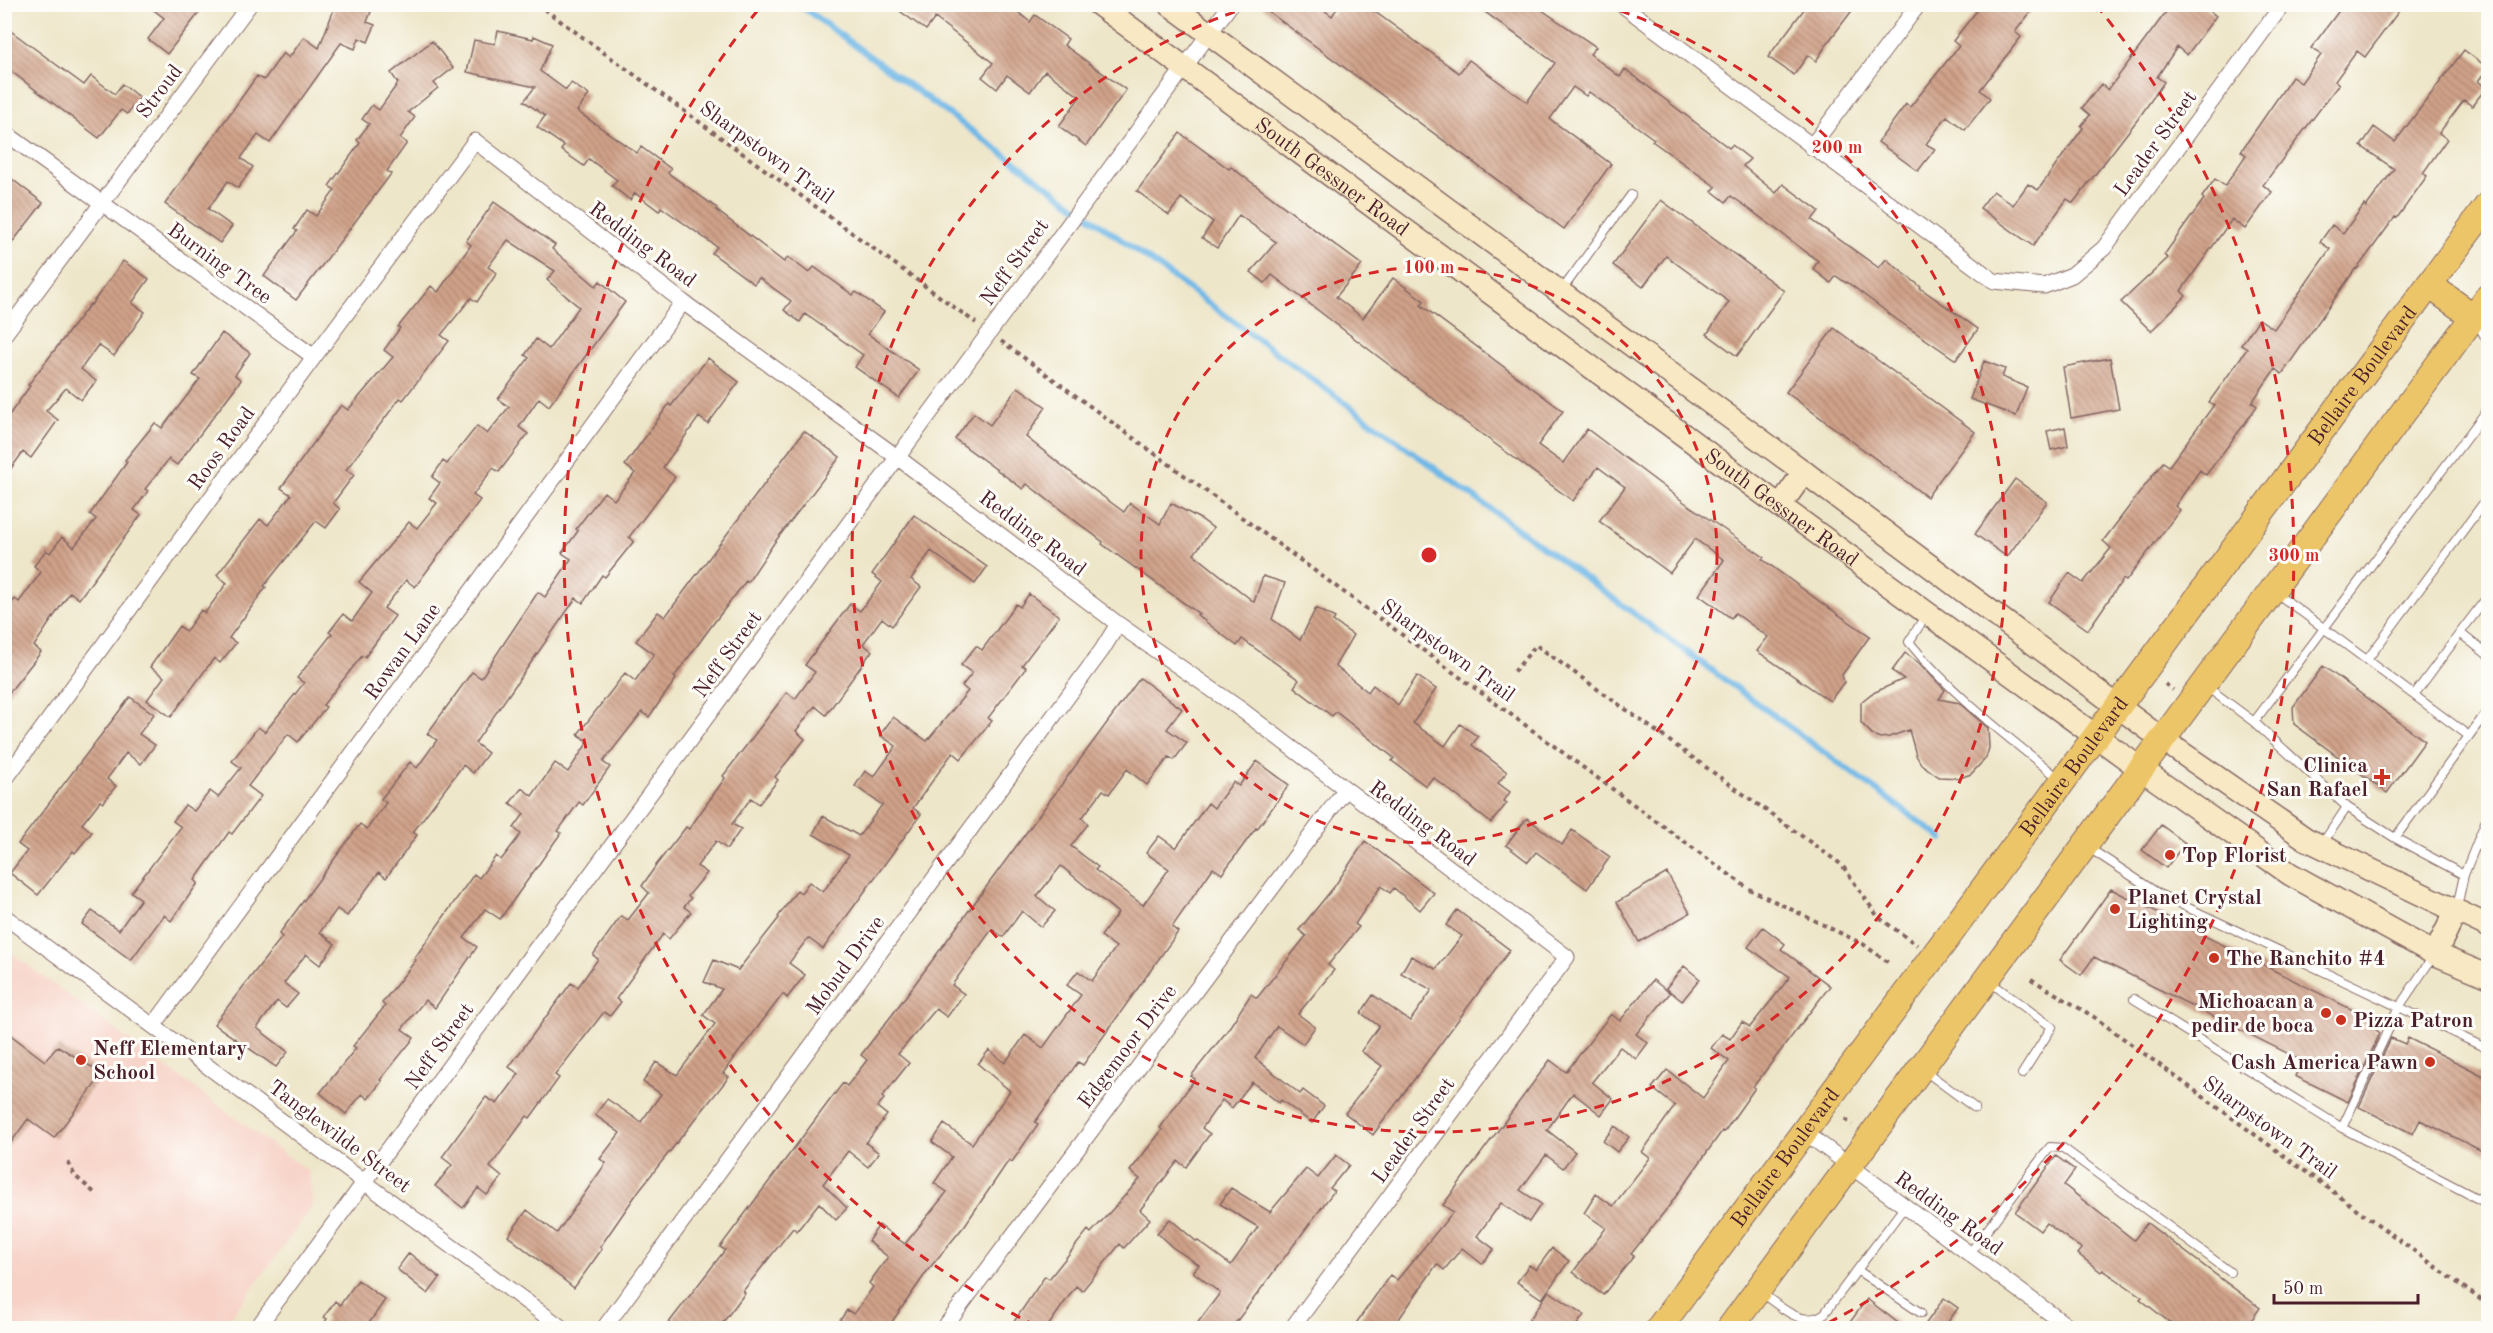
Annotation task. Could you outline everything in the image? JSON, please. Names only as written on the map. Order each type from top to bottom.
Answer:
[{"type":"main road","name":"South Gessner Road","points":[[1098,4],[1780,506],[2141,769],[2290,874],[2435,954],[2488,976]]},
{"type":"main road","name":"South Gessner Road","points":[[1169,4],[2163,740],[2306,838],[2488,926]]},
{"type":"main road","name":"Bellaire Boulevard","points":[[1659,1329],[2488,205]]},
{"type":"main road","points":[[1496,296],[1520,264]]},
{"type":"main road","points":[[1730,1329],[2273,590],[2484,312],[2429,285]]},
{"type":"main road","points":[[1780,506],[1804,472]]},
{"type":"main road","points":[[2435,954],[2456,911]]},
{"type":"street","name":"Stroud","points":[[4,335],[250,4]]},
{"type":"street","name":"Neff Street","points":[[257,1329],[1231,4]]},
{"type":"street","points":[[1621,4],[1811,147],[1919,4]]},
{"type":"street","name":"Leader Street","points":[[1811,147],[1994,281],[2044,286],[2072,275],[2104,248],[2283,4]]},
{"type":"street","name":"Burning Tree","points":[[4,132],[314,357]]},
{"type":"street","name":"Redding Road","points":[[475,141],[683,302],[897,458],[1118,624],[1243,711],[1567,957]]},
{"type":"street","name":"Roos Road","points":[[4,781],[475,141]]},
{"type":"street","name":"Rowan Lane","points":[[154,1025],[683,302]]},
{"type":"street","name":"Mobud Drive","points":[[604,1329],[1102,650],[1118,624]]},
{"type":"street","name":"Edgemoor Drive","points":[[944,1329],[1345,790]]},
{"type":"street","name":"Tanglewilde Street","points":[[7,921],[154,1025],[562,1329]]},
{"type":"street","name":"Leader Street","points":[[1292,1329],[1567,957]]},
{"type":"street","name":"Redding Road","points":[[1803,1131],[2070,1329]]},
{"type":"lane","points":[[1559,293],[1631,195]]},
{"type":"lane","points":[[2484,312],[2488,342]]},
{"type":"lane","points":[[2254,722],[2488,409]]},
{"type":"lane","points":[[2367,660],[2488,497]]},
{"type":"lane","points":[[2273,590],[2469,736]]},
{"type":"lane","points":[[2414,695],[2488,596]]},
{"type":"lane","points":[[1927,613],[1909,642],[1972,707],[2062,781]]},
{"type":"lane","points":[[2460,633],[2488,655]]},
{"type":"lane","points":[[2204,684],[2254,722],[2347,807],[2395,838],[2464,875]]},
{"type":"lane","points":[[2395,838],[2488,710]]},
{"type":"lane","points":[[2321,846],[2347,807]]},
{"type":"lane","points":[[2456,911],[2464,875],[2488,815]]},
{"type":"lane","points":[[2085,846],[2158,894],[2488,1049]]},
{"type":"lane","points":[[2342,1128],[2399,1007],[2435,954]]},
{"type":"lane","points":[[1987,979],[2052,1027],[2022,1074]]},
{"type":"lane","points":[[2134,999],[2342,1128],[2488,1204]]},
{"type":"lane","points":[[1922,1068],[1975,1108]]},
{"type":"lane","points":[[1969,1254],[2050,1148],[2063,1148],[2230,1272]]},
{"type":"lane","points":[[1758,1291],[1798,1318],[1809,1320],[1818,1318],[1825,1313],[1905,1206]]},
{"type":"lane","points":[[1857,1270],[1921,1313]]},
{"type":"path","name":"Sharpstown Trail","points":[[537,4],[979,325]]},
{"type":"path","name":"Sharpstown Trail","points":[[1001,341],[1749,889],[1863,944],[1890,964]]},
{"type":"path","points":[[1514,672],[1536,645],[1842,866],[1878,917],[1932,956]]},
{"type":"path","points":[[2164,684],[2173,690]]},
{"type":"path","name":"Sharpstown Trail","points":[[2031,979],[2094,1017],[2488,1305]]},
{"type":"path","points":[[1845,1119],[1852,1125]]},
{"type":"path","points":[[68,1162],[75,1176],[96,1194]]},
{"type":"shaded area","name":"Neff Elementary School","points":[[4,948],[309,1172],[313,1206],[223,1328],[5,1328]]},
{"type":"building","points":[[146,4],[206,4],[167,54],[148,39],[164,18]]},
{"type":"building","points":[[336,4],[374,4],[367,22],[375,25],[368,42],[359,38],[355,49],[341,43],[270,143],[258,135],[241,158],[253,167],[238,188],[228,181],[208,209],[232,226],[220,243],[165,204],[257,76],[264,80],[283,53],[289,58],[304,37],[319,48]]},
{"type":"building","points":[[890,4],[1008,4],[1030,22],[1035,15],[1068,39],[1064,45],[1126,90],[1086,146],[1059,126],[1080,97],[1045,71],[1030,92],[1007,75],[997,89],[982,77],[993,63],[935,18],[926,30]]},
{"type":"building","points":[[1258,4],[1316,4],[1332,16],[1340,4],[1364,4],[1459,73],[1469,60],[1527,102],[1555,63],[1474,4],[1533,4],[1596,47],[1590,54],[1620,77],[1625,69],[1729,148],[1732,145],[1750,159],[1743,166],[1776,193],[1783,184],[1819,211],[1812,220],[1879,268],[1886,259],[1920,288],[1978,329],[1956,360],[1847,282],[1836,276],[1831,283],[1813,269],[1818,261],[1731,196],[1726,202],[1712,191],[1716,187],[1589,92],[1586,96],[1573,87],[1550,119],[1611,164],[1564,229]]},
{"type":"building","points":[[1808,4],[1857,4],[1816,61],[1808,55],[1794,75],[1768,57]]},
{"type":"building","points":[[1982,4],[2037,4],[2015,32],[2021,37],[1980,90],[1990,98],[1965,130],[1947,116],[1926,144],[1935,149],[1918,171],[1878,142],[1906,104],[1910,107],[1959,46],[1953,41]]},
{"type":"building","points":[[2172,4],[2201,4],[2216,16],[2187,55],[2177,47],[2157,77],[2164,82],[2138,119],[2073,203],[2067,199],[2033,246],[1980,208],[1993,191],[2013,205],[2028,184],[2038,190],[2090,115],[2082,108],[2101,84],[2108,90]]},
{"type":"building","points":[[2344,4],[2404,4],[2365,57],[2357,51],[2335,81],[2339,84],[2263,185],[2272,192],[2245,229],[2232,219],[2181,291],[2186,296],[2151,331],[2121,302],[2168,258],[2164,255],[2204,199],[2202,197],[2215,179],[2225,186],[2246,155],[2241,151],[2292,77],[2301,83],[2321,55],[2311,48]]},
{"type":"building","points":[[4,26],[84,85],[91,76],[115,94],[122,84],[140,98],[127,114],[121,110],[99,138],[4,66]]},
{"type":"building","points":[[498,31],[533,39],[534,36],[552,44],[540,71],[566,90],[571,83],[589,95],[577,111],[637,153],[641,147],[671,169],[668,173],[717,208],[716,210],[784,262],[788,257],[809,273],[814,267],[853,295],[856,292],[884,312],[868,334],[919,370],[899,398],[855,367],[863,355],[805,314],[800,322],[784,310],[791,301],[759,278],[754,284],[712,253],[717,247],[661,207],[659,211],[635,193],[630,200],[612,186],[617,180],[589,159],[584,166],[561,150],[564,146],[537,127],[545,116],[524,101],[535,87],[467,72],[474,40],[495,44]]},
{"type":"building","points":[[432,41],[453,68],[434,83],[438,88],[408,112],[415,117],[400,138],[407,143],[387,171],[391,174],[296,300],[264,276],[297,231],[294,229],[307,210],[316,216],[335,190],[329,186],[360,143],[357,140],[369,124],[362,119],[372,105],[379,110],[398,83],[391,73]]},
{"type":"building","points":[[2464,50],[2488,68],[2478,81],[2486,88],[2472,106],[2464,100],[2439,133],[2447,139],[2423,173],[2427,176],[2397,218],[2395,217],[2356,268],[2282,374],[2275,369],[2252,402],[2257,406],[2243,426],[2206,475],[2200,470],[2175,506],[2180,510],[2126,581],[2123,579],[2088,630],[2049,602],[2069,573],[2083,583],[2111,548],[2103,541],[2163,462],[2169,466],[2214,405],[2209,402],[2247,349],[2241,345],[2259,319],[2274,329],[2330,249],[2320,242],[2332,225],[2343,233],[2394,169],[2361,146],[2374,127],[2395,142]]},
{"type":"building","points":[[1180,133],[1229,169],[1231,167],[1362,265],[1336,297],[1363,318],[1393,278],[1424,301],[1421,305],[1563,411],[1538,445],[1563,463],[1587,429],[1684,502],[1764,557],[1762,559],[1823,604],[1870,636],[1842,675],[1844,682],[1830,701],[1757,651],[1768,637],[1735,613],[1731,618],[1699,595],[1724,560],[1695,539],[1670,573],[1599,521],[1625,487],[1598,467],[1573,501],[1427,394],[1272,275],[1265,283],[1251,272],[1276,242],[1239,215],[1217,248],[1202,238],[1213,222],[1181,198],[1169,215],[1137,191]]},
{"type":"building","points":[[4,173],[43,203],[4,253]]},
{"type":"building","points":[[1661,200],[1784,291],[1737,356],[1707,334],[1729,302],[1666,256],[1643,287],[1613,265]]},
{"type":"building","points":[[494,202],[555,245],[552,249],[596,286],[600,281],[625,302],[549,406],[539,398],[519,427],[528,434],[499,472],[493,468],[473,495],[480,500],[415,587],[406,580],[384,608],[395,616],[365,657],[362,656],[323,705],[326,707],[298,742],[288,734],[248,786],[261,796],[232,834],[229,832],[195,880],[198,883],[171,921],[164,915],[131,960],[82,924],[92,911],[119,930],[141,899],[131,892],[181,827],[173,821],[185,805],[194,811],[210,791],[218,797],[241,768],[232,761],[258,727],[265,732],[304,683],[297,678],[332,634],[329,632],[343,614],[352,621],[372,593],[359,582],[409,522],[417,528],[437,503],[429,498],[440,483],[432,477],[443,461],[447,464],[477,426],[487,434],[509,407],[498,399],[529,358],[525,355],[536,339],[549,349],[579,307],[547,280],[555,271],[508,240],[488,267],[497,273],[477,302],[471,298],[441,335],[449,341],[403,400],[400,398],[346,470],[354,475],[333,503],[340,509],[326,528],[316,521],[264,586],[266,587],[229,638],[236,643],[220,663],[214,658],[171,717],[147,700],[164,677],[150,667],[179,626],[186,631],[201,610],[205,613],[227,583],[217,575],[260,519],[268,525],[291,495],[281,488],[341,405],[348,410],[393,357],[384,350],[400,328],[398,327],[431,286],[438,292],[471,245],[466,241]]},
{"type":"building","points":[[123,261],[149,279],[132,303],[145,312],[114,356],[98,345],[81,369],[96,381],[81,400],[66,388],[46,411],[58,420],[31,458],[23,452],[4,478],[4,422],[30,386],[28,385]]},
{"type":"building","points":[[1834,328],[1975,432],[1927,497],[1786,392]]},
{"type":"building","points":[[222,333],[250,353],[235,375],[241,380],[177,465],[169,459],[145,489],[148,491],[134,510],[141,515],[79,599],[70,592],[34,646],[41,652],[4,699],[4,613],[15,599],[19,602],[41,572],[34,566],[46,550],[50,553],[62,537],[74,547],[96,519],[90,514],[127,462],[125,460],[155,423],[162,428],[200,379],[193,375]]},
{"type":"building","points":[[708,358],[739,382],[708,424],[699,417],[663,467],[675,477],[629,537],[634,541],[605,577],[602,575],[583,603],[576,598],[475,743],[488,753],[473,773],[463,765],[413,832],[417,835],[386,878],[379,872],[347,916],[337,909],[320,932],[335,944],[320,965],[306,954],[284,983],[298,994],[286,1008],[277,1001],[257,1028],[288,1052],[276,1067],[214,1024],[282,937],[279,934],[360,824],[367,829],[386,803],[381,799],[410,762],[417,768],[437,740],[427,734],[472,672],[481,678],[538,592],[545,597],[571,559],[562,553],[578,531],[576,529],[604,492],[614,500],[635,473],[625,465],[669,404],[671,406]]},
{"type":"building","points":[[2110,358],[2119,409],[2071,418],[2063,367]]},
{"type":"building","points":[[1984,361],[2005,369],[2002,377],[2027,387],[2016,416],[1970,399]]},
{"type":"building","points":[[1018,387],[1046,407],[1026,437],[1124,512],[1130,503],[1160,524],[1171,503],[1213,528],[1194,554],[1254,602],[1263,576],[1285,583],[1272,619],[1300,640],[1316,608],[1335,618],[1333,621],[1353,635],[1335,666],[1368,692],[1373,685],[1398,705],[1417,676],[1436,689],[1413,723],[1445,746],[1460,724],[1478,737],[1472,745],[1507,772],[1498,783],[1510,792],[1504,801],[1507,803],[1491,823],[1433,777],[1426,786],[1392,761],[1394,758],[1336,712],[1332,716],[1294,687],[1299,680],[1242,639],[1237,646],[1197,615],[1199,614],[1102,544],[1103,542],[1027,484],[1023,489],[955,439],[974,413],[990,425]]},
{"type":"building","points":[[2065,427],[2068,446],[2051,450],[2047,431]]},
{"type":"building","points":[[804,431],[840,457],[774,543],[748,582],[746,581],[674,677],[676,679],[649,717],[642,712],[603,762],[610,767],[583,805],[579,802],[558,831],[561,833],[500,919],[485,909],[464,938],[477,947],[435,1008],[425,1000],[402,1029],[414,1038],[380,1080],[382,1081],[368,1099],[362,1094],[346,1114],[320,1093],[356,1048],[353,1046],[385,1006],[382,1003],[416,960],[414,959],[474,874],[479,878],[496,856],[501,860],[521,834],[514,828],[524,814],[510,803],[522,788],[532,796],[555,763],[568,772],[588,742],[578,734],[625,673],[635,681],[654,654],[636,641],[658,612],[665,617]]},
{"type":"building","points":[[2015,479],[2047,502],[2007,557],[1975,534]]},
{"type":"building","points":[[914,515],[987,567],[975,584],[931,551],[911,579],[921,587],[892,626],[882,618],[863,644],[872,651],[826,715],[815,706],[796,731],[805,739],[775,777],[778,780],[759,804],[751,798],[732,824],[741,829],[727,849],[716,841],[697,866],[707,873],[688,896],[691,898],[684,907],[691,912],[669,939],[663,934],[616,999],[621,1002],[610,1016],[604,1012],[555,1075],[559,1078],[530,1118],[527,1116],[490,1167],[502,1177],[487,1195],[478,1188],[463,1208],[435,1186],[452,1165],[442,1157],[486,1097],[497,1104],[519,1074],[509,1067],[571,983],[578,987],[598,959],[593,955],[621,916],[628,920],[649,893],[642,886],[657,864],[686,827],[689,829],[725,778],[723,776],[787,692],[795,699],[815,672],[805,665],[850,604],[860,611],[882,582],[872,574]]},
{"type":"building","points":[[1029,594],[1059,616],[1022,665],[1026,668],[988,718],[992,721],[961,759],[953,752],[913,808],[921,814],[823,949],[808,938],[789,963],[805,975],[787,998],[783,994],[723,1073],[729,1077],[640,1189],[574,1288],[508,1236],[527,1210],[557,1233],[606,1163],[600,1159],[620,1133],[595,1115],[607,1099],[641,1122],[661,1094],[643,1082],[656,1062],[677,1075],[715,1024],[703,1015],[722,989],[704,982],[714,960],[738,970],[779,918],[797,890],[801,893],[809,882],[823,892],[849,855],[813,834],[823,816],[859,836],[882,805],[855,786],[865,771],[874,777],[896,746],[880,735],[893,717],[927,741],[968,691],[962,686],[972,673],[961,665],[976,646],[982,650],[1016,604],[1020,607]]},
{"type":"building","points":[[1905,653],[1919,663],[1945,690],[1939,699],[1959,703],[1988,728],[1989,748],[1986,758],[1971,774],[1960,778],[1939,777],[1921,764],[1909,730],[1880,738],[1873,735],[1861,723],[1861,702],[1871,694],[1904,679],[1892,671]]},
{"type":"building","points":[[2323,666],[2425,741],[2387,793],[2294,724],[2293,707]]},
{"type":"building","points":[[1140,678],[1182,709],[1167,729],[1187,743],[1174,760],[1169,757],[1147,785],[1127,769],[1109,794],[1103,790],[1082,818],[1088,824],[1071,846],[1098,867],[1095,870],[1143,905],[1169,869],[1146,853],[1159,836],[1176,848],[1208,803],[1214,808],[1233,782],[1239,786],[1257,761],[1289,785],[1257,829],[1222,874],[1213,868],[1172,927],[1178,932],[1083,1065],[1078,1062],[1035,1122],[1038,1124],[1012,1162],[1009,1160],[965,1225],[928,1270],[887,1329],[834,1329],[847,1310],[854,1314],[873,1287],[869,1283],[888,1257],[868,1241],[879,1225],[905,1244],[947,1192],[934,1183],[952,1157],[932,1142],[944,1124],[972,1144],[1010,1091],[978,1064],[989,1050],[1005,1063],[1025,1035],[1043,1048],[1081,995],[1067,985],[1078,971],[1092,981],[1116,947],[1101,936],[1118,913],[1061,866],[1037,896],[1055,911],[1041,927],[1022,911],[1003,937],[992,929],[952,985],[964,994],[947,1017],[936,1009],[898,1054],[909,1063],[882,1097],[884,1099],[877,1107],[887,1115],[866,1143],[879,1153],[868,1167],[848,1151],[823,1184],[847,1208],[836,1220],[819,1203],[797,1231],[793,1228],[743,1291],[745,1293],[718,1329],[664,1329],[725,1250],[720,1247],[830,1100],[843,1083],[847,1086],[867,1060],[861,1055]]},
{"type":"building","points":[[130,697],[154,714],[139,734],[155,745],[141,764],[126,753],[107,779],[116,786],[103,803],[100,801],[82,824],[92,832],[75,853],[73,851],[38,895],[10,873],[27,851],[18,844]]},
{"type":"building","points":[[1527,818],[1562,845],[1572,830],[1610,857],[1587,889],[1536,852],[1528,862],[1506,845]]},
{"type":"building","points":[[2161,825],[2185,843],[2166,868],[2142,850]]},
{"type":"building","points":[[1365,841],[1434,893],[1420,910],[1394,888],[1390,893],[1381,886],[1355,924],[1359,927],[1328,965],[1334,970],[1298,1014],[1315,1027],[1303,1044],[1277,1026],[1255,1058],[1300,1094],[1303,1090],[1324,1106],[1312,1123],[1281,1100],[1279,1103],[1252,1082],[1232,1108],[1222,1100],[1202,1128],[1210,1134],[1186,1167],[1178,1161],[1140,1210],[1150,1219],[1124,1248],[1120,1244],[1082,1291],[1076,1286],[1046,1329],[1009,1329],[1045,1276],[1049,1279],[1088,1230],[1091,1233],[1140,1179],[1130,1171],[1162,1130],[1160,1128],[1195,1079],[1191,1076],[1227,1031],[1251,994],[1257,998],[1306,936],[1299,930],[1334,887]]},
{"type":"building","points":[[1667,873],[1690,913],[1639,942],[1617,902]]},
{"type":"building","points":[[2111,889],[2377,1022],[2374,1028],[2380,1033],[2348,1102],[2295,1076],[2303,1061],[2094,957],[2081,975],[2060,960]]},
{"type":"building","points":[[1457,910],[1510,950],[1373,1135],[1345,1113],[1382,1066],[1361,1051],[1379,1026],[1361,1013],[1373,995],[1410,1021],[1432,990],[1401,973],[1411,956],[1436,969],[1462,936],[1446,925]]},
{"type":"building","points":[[1763,927],[1785,944],[1781,949],[1830,986],[1753,1087],[1755,1088],[1724,1132],[1722,1131],[1669,1206],[1631,1254],[1634,1256],[1603,1295],[1573,1272],[1606,1228],[1584,1213],[1596,1194],[1613,1206],[1650,1158],[1642,1152],[1675,1106],[1652,1088],[1667,1070],[1703,1098],[1729,1061],[1711,1048],[1722,1034],[1730,1039],[1742,1022],[1750,1027],[1790,977],[1748,947]]},
{"type":"building","points":[[1684,966],[1700,979],[1682,1001],[1666,988]]},
{"type":"building","points":[[1653,980],[1670,993],[1636,1034],[1648,1043],[1636,1059],[1620,1047],[1592,1082],[1613,1099],[1601,1115],[1573,1093],[1547,1130],[1575,1152],[1563,1168],[1546,1155],[1520,1190],[1541,1204],[1529,1222],[1501,1203],[1477,1236],[1494,1249],[1482,1264],[1462,1248],[1444,1270],[1437,1264],[1392,1329],[1352,1329],[1390,1275],[1397,1280],[1453,1212],[1443,1205],[1550,1060],[1566,1072],[1611,1014],[1620,1021]]},
{"type":"building","points":[[4,1030],[45,1061],[58,1046],[103,1074],[54,1138],[28,1119],[4,1152]]},
{"type":"building","points":[[2391,1038],[2405,1044],[2408,1038],[2488,1078],[2488,1154],[2420,1120],[2413,1134],[2359,1107]]},
{"type":"building","points":[[1615,1126],[1629,1137],[1617,1152],[1603,1141]]},
{"type":"building","points":[[1336,1155],[1349,1165],[1330,1188],[1334,1191],[1231,1329],[1193,1329],[1220,1293],[1193,1272],[1199,1265],[1172,1247],[1157,1233],[1170,1219],[1197,1242],[1231,1265],[1258,1227],[1220,1204],[1231,1188],[1270,1212],[1306,1169],[1318,1178]]},
{"type":"building","points":[[2056,1156],[2075,1170],[2064,1185],[2134,1240],[2147,1223],[2260,1308],[2245,1329],[2178,1329],[2140,1299],[2142,1297],[2103,1270],[2101,1272],[2078,1254],[2082,1249],[2046,1223],[2040,1231],[2015,1212]]},
{"type":"building","points":[[1552,1248],[1569,1261],[1542,1299],[1517,1282],[1529,1265],[1536,1270]]},
{"type":"building","points":[[409,1253],[440,1278],[428,1294],[397,1269]]},
{"type":"building","points":[[358,1280],[385,1300],[365,1329],[320,1329],[327,1319],[324,1317],[335,1301],[340,1305]]},
{"type":"building","points":[[1549,1291],[1584,1315],[1574,1329],[1523,1329]]},
{"type":"building","points":[[1944,1298],[1958,1308],[1943,1329],[1922,1329]]},
{"type":"building","points":[[1867,1299],[1906,1329],[1845,1329]]},
{"type":"waterway","points":[[798,4],[1943,839]]},
{"type":"place","name":"Clinica San Rafael","points":[[2382,777]]},
{"type":"place","name":"Top Florist","points":[[2170,855]]},
{"type":"place","name":"Planet Crystal Lighting","points":[[2115,909]]},
{"type":"place","name":"The Ranchito #4","points":[[2214,958]]},
{"type":"place","name":"Michoacan a pedir de boca","points":[[2326,1013]]},
{"type":"place","name":"Pizza Patron","points":[[2341,1020]]},
{"type":"place","name":"Neff Elementary School","points":[[81,1060]]},
{"type":"place","name":"Cash America Pawn","points":[[2430,1062]]}]
